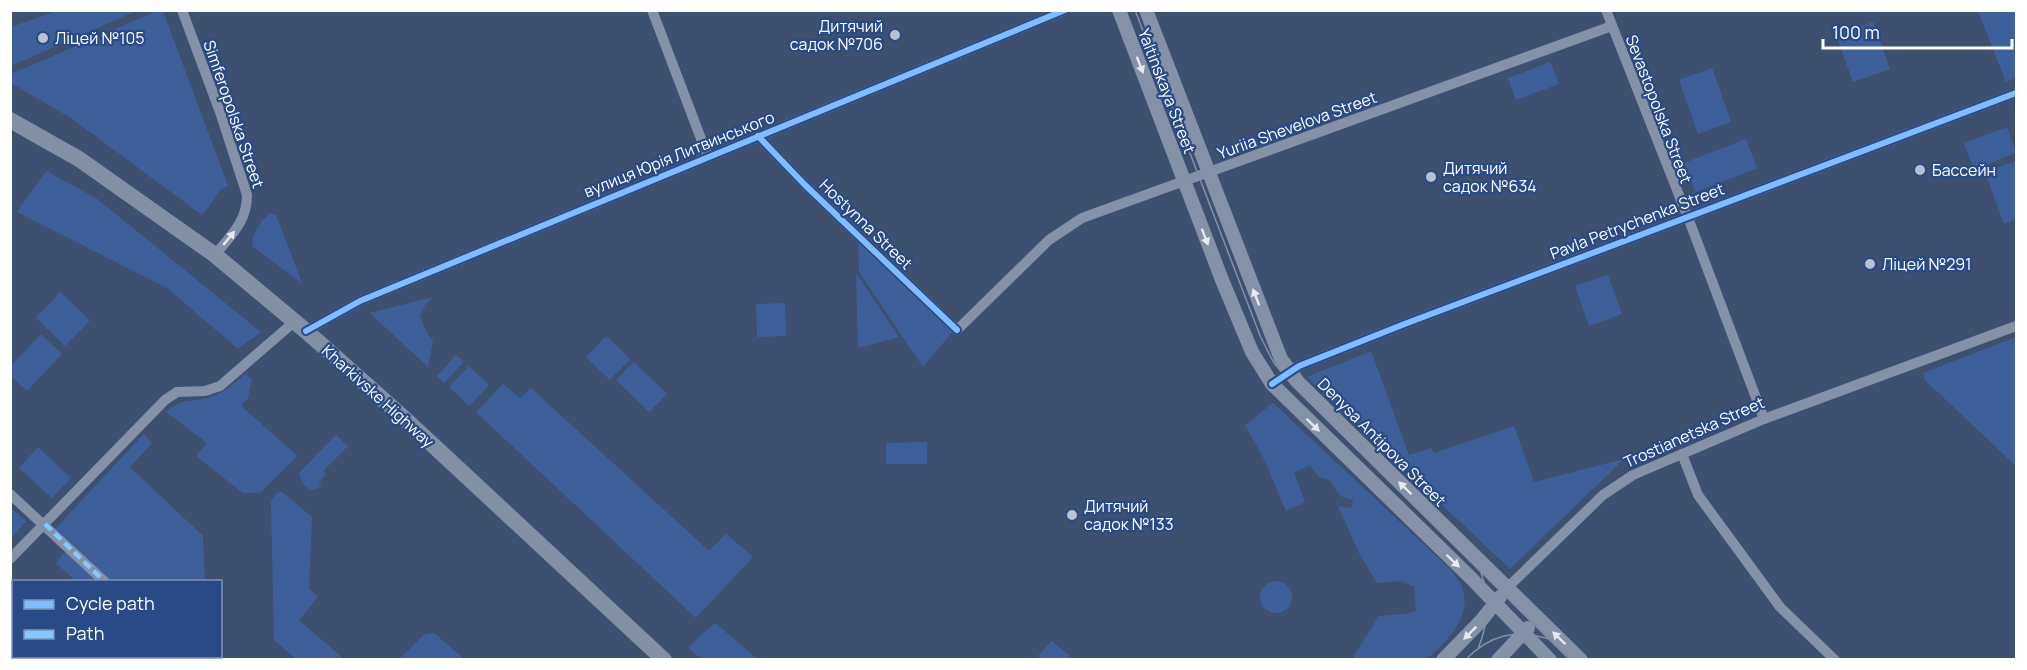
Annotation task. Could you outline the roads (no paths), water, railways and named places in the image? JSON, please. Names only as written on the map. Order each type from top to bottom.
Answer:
[{"type":"main road","name":"Kharkivske Highway","points":[[10,120],[79,159],[215,255],[300,326],[406,420],[664,660]]},
{"type":"street","name":"Simferopolska Street","points":[[182,10],[220,112],[247,195],[247,208],[243,220],[215,255]]},
{"type":"street","points":[[652,10],[708,157]]},
{"type":"street","name":"вулиця Юрія Литвинського","points":[[10,559],[165,400],[177,392],[205,391],[220,386],[300,326],[1065,10]]},
{"type":"street","name":"Yaltinskaya Street","points":[[1119,10],[1185,182]]},
{"type":"street","name":"Yaltinskaya Street","points":[[1146,10],[1208,174]]},
{"type":"street","name":"Sevastopolska Street","points":[[1606,10],[1764,419]]},
{"type":"street","name":"Yuriia Shevelova Street","points":[[957,330],[1049,240],[1082,218],[1612,26]]},
{"type":"street","name":"Pavla Petrychenka Street","points":[[1272,384],[1299,366],[1402,325],[2016,93]]},
{"type":"street","name":"Hostynna Street","points":[[759,136],[805,185],[957,330]]},
{"type":"street","name":"Denysa Antipova Street","points":[[1208,174],[1277,351],[1298,382],[1581,660]]},
{"type":"street","points":[[1185,182],[1252,352],[1272,384],[1471,578],[1550,660]]},
{"type":"street","name":"Trostianetska Street","points":[[1443,660],[1480,622],[1507,588],[1603,495],[1632,475],[1764,419],[2016,326]]},
{"type":"street","points":[[1682,454],[1698,495],[1780,607],[1835,660]]},
{"type":"street","points":[[10,494],[103,580]]},
{"type":"street","points":[[1498,660],[1537,617]]},
{"type":"tram line","points":[[1135,10],[1261,338],[1274,363],[1292,385],[1570,660]]},
{"type":"tram line","points":[[1478,649],[1487,611],[1486,592],[1481,573]]},
{"type":"tram line","points":[[1465,660],[1484,644],[1504,636],[1525,634],[1549,639]]},
{"type":"place","name":"Дитячий садок №706","points":[[895,35]]},
{"type":"place","name":"Ліцей №105","points":[[43,38]]},
{"type":"place","name":"Бассейн","points":[[1920,170]]},
{"type":"place","name":"Дитячий садок №634","points":[[1431,177]]},
{"type":"place","name":"Ліцей №291","points":[[1870,264]]},
{"type":"place","name":"Дитячий садок №133","points":[[1072,515]]}]
